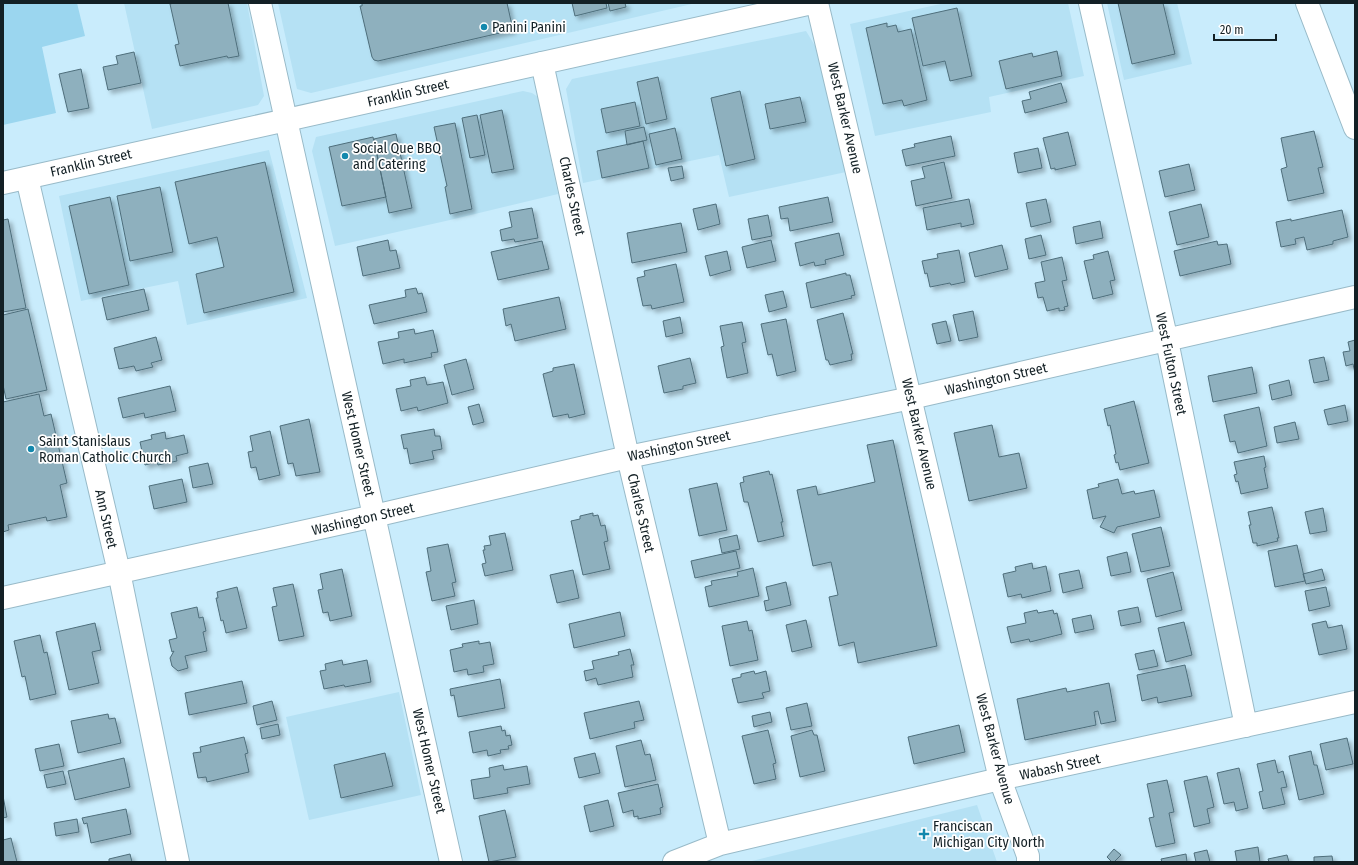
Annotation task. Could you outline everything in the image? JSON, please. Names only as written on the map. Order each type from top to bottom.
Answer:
[{"type":"street","name":"West Homer Street","points":[[260,3],[452,862]]},
{"type":"street","name":"Franklin Street","points":[[3,183],[812,3]]},
{"type":"street","name":"West Barker Avenue","points":[[818,3],[1000,779],[1028,856],[1028,862]]},
{"type":"street","name":"West Fulton Street","points":[[1090,3],[1167,341],[1246,726]]},
{"type":"street","points":[[1308,3],[1355,128]]},
{"type":"street","name":"Charles Street","points":[[542,63],[628,456],[720,844]]},
{"type":"street","name":"Ann Street","points":[[27,178],[118,572],[178,862]]},
{"type":"street","name":"Washington Street","points":[[3,598],[374,516],[628,456],[911,398],[1167,341],[1355,297]]},
{"type":"street","name":"Wabash Street","points":[[674,862],[720,844],[1000,779],[1355,702]]},
{"type":"shaded area","points":[[3,3],[77,3],[85,36],[42,47],[56,113],[3,125]]},
{"type":"shaded area","points":[[124,3],[247,3],[264,96],[258,105],[152,129]]},
{"type":"shaded area","points":[[278,3],[696,3],[311,93],[297,89]]},
{"type":"shaded area","points":[[945,3],[1068,3],[1084,76],[989,97],[991,112],[875,136],[850,24]]},
{"type":"shaded area","points":[[1107,3],[1177,3],[1192,64],[1124,80]]},
{"type":"shaded area","points":[[806,31],[820,54],[846,172],[729,197],[719,155],[583,183],[566,89],[572,79]]},
{"type":"shaded area","points":[[523,91],[532,93],[538,97],[558,194],[335,246],[312,151],[316,137]]},
{"type":"shaded area","points":[[269,150],[307,298],[187,325],[178,281],[81,301],[59,196]]},
{"type":"shaded area","points":[[399,692],[421,795],[309,820],[286,717]]},
{"type":"shaded area","name":"Franciscan Michigan City North","points":[[977,805],[997,862],[748,862]]},
{"type":"building","points":[[228,3],[239,56],[228,58],[227,56],[180,66],[175,45],[179,44],[170,4]]},
{"type":"building","points":[[362,3],[507,3],[513,30],[378,61],[374,60],[372,57],[360,6],[362,6]]},
{"type":"building","points":[[572,3],[606,3],[607,8],[575,16]]},
{"type":"building","points":[[608,3],[625,3],[626,7],[610,11]]},
{"type":"building","points":[[1118,3],[1163,3],[1175,54],[1132,64]]},
{"type":"building","points":[[957,8],[972,76],[950,81],[945,61],[923,66],[912,18]]},
{"type":"building","points":[[887,23],[887,27],[896,25],[898,32],[911,29],[927,100],[904,106],[902,100],[883,104],[866,28]]},
{"type":"building","points":[[1057,51],[1062,76],[1006,89],[999,61],[1032,53],[1033,57]]},
{"type":"building","points":[[134,52],[141,83],[108,90],[103,67],[118,64],[116,56]]},
{"type":"building","points":[[81,69],[89,108],[68,112],[59,74]]},
{"type":"building","points":[[658,77],[667,119],[646,124],[637,82]]},
{"type":"building","points":[[1061,83],[1067,102],[1025,113],[1022,101],[1031,99],[1029,92]]},
{"type":"building","points":[[740,91],[755,159],[726,166],[711,98]]},
{"type":"building","points":[[800,97],[806,122],[770,129],[765,104]]},
{"type":"building","points":[[635,102],[640,126],[606,133],[601,109]]},
{"type":"building","points":[[502,110],[514,169],[492,173],[480,115]]},
{"type":"building","points":[[477,115],[485,155],[470,158],[462,118]]},
{"type":"building","points":[[455,123],[472,209],[450,214],[445,187],[447,186],[434,127]]},
{"type":"building","points":[[644,127],[647,140],[627,145],[625,131]]},
{"type":"building","points":[[675,128],[682,159],[656,165],[649,134]]},
{"type":"building","points":[[1314,131],[1323,167],[1318,168],[1324,193],[1288,201],[1281,169],[1287,167],[1281,138]]},
{"type":"building","points":[[1068,132],[1076,165],[1055,170],[1055,168],[1051,169],[1043,138]]},
{"type":"building","points":[[396,134],[412,208],[389,213],[374,139]]},
{"type":"building","points":[[951,136],[955,156],[906,166],[902,150],[915,147],[914,144]]},
{"type":"building","points":[[373,137],[386,197],[342,206],[329,147]]},
{"type":"building","points":[[643,141],[649,168],[602,178],[597,151]]},
{"type":"building","points":[[1038,148],[1042,168],[1018,173],[1014,153]]},
{"type":"building","points":[[265,162],[294,292],[204,313],[196,274],[224,267],[217,237],[189,244],[175,182]]},
{"type":"building","points":[[944,162],[952,198],[916,206],[911,181],[925,178],[922,167]]},
{"type":"building","points":[[1189,164],[1195,190],[1165,197],[1159,171]]},
{"type":"building","points":[[682,166],[684,178],[671,181],[668,168]]},
{"type":"building","points":[[160,187],[173,252],[130,261],[117,196]]},
{"type":"building","points":[[110,197],[129,285],[89,294],[69,206]]},
{"type":"building","points":[[828,197],[833,222],[790,231],[788,218],[781,219],[779,207]]},
{"type":"building","points":[[969,199],[974,224],[961,227],[961,223],[927,230],[923,208]]},
{"type":"building","points":[[1046,199],[1051,222],[1031,227],[1026,203]]},
{"type":"building","points":[[716,204],[720,224],[698,230],[693,209]]},
{"type":"building","points":[[1201,204],[1209,237],[1177,245],[1169,212]]},
{"type":"building","points":[[532,208],[538,238],[515,242],[514,239],[502,241],[500,230],[512,227],[509,212]]},
{"type":"building","points":[[1342,210],[1348,237],[1333,241],[1333,244],[1307,250],[1304,237],[1295,239],[1296,244],[1281,247],[1276,222],[1291,219],[1291,221]]},
{"type":"building","points":[[768,215],[772,236],[752,240],[748,219]]},
{"type":"building","points":[[8,219],[26,308],[3,312],[3,220]]},
{"type":"building","points":[[1100,221],[1103,238],[1076,244],[1073,227]]},
{"type":"building","points":[[681,223],[687,252],[632,263],[627,233]]},
{"type":"building","points":[[839,233],[844,255],[825,260],[826,264],[815,266],[814,262],[800,266],[795,243]]},
{"type":"building","points":[[1041,235],[1046,255],[1029,259],[1025,239]]},
{"type":"building","points":[[388,240],[390,251],[396,250],[400,268],[363,276],[357,247]]},
{"type":"building","points":[[771,240],[776,261],[747,268],[742,247]]},
{"type":"building","points":[[542,241],[549,269],[498,280],[491,252]]},
{"type":"building","points":[[1217,241],[1218,245],[1227,244],[1231,264],[1180,276],[1174,251]]},
{"type":"building","points":[[1002,245],[1008,269],[975,277],[969,253]]},
{"type":"building","points":[[959,250],[965,282],[930,287],[927,273],[925,274],[922,261],[938,258],[937,254]]},
{"type":"building","points":[[727,251],[731,270],[710,276],[705,256]]},
{"type":"building","points":[[1108,251],[1115,280],[1110,281],[1113,294],[1093,299],[1084,261],[1094,259],[1093,255]]},
{"type":"building","points":[[1062,257],[1067,280],[1062,281],[1068,306],[1064,307],[1065,310],[1059,311],[1059,308],[1047,311],[1043,297],[1038,298],[1035,283],[1045,281],[1041,262]]},
{"type":"building","points":[[676,264],[684,302],[652,309],[651,305],[643,306],[637,278],[645,276],[644,271]]},
{"type":"building","points":[[846,273],[846,275],[850,275],[855,295],[851,296],[852,298],[811,308],[806,283]]},
{"type":"building","points":[[416,288],[418,294],[422,293],[427,312],[374,324],[369,305],[406,297],[405,290]]},
{"type":"building","points":[[144,289],[149,310],[107,320],[102,298]]},
{"type":"building","points":[[783,291],[787,307],[769,312],[765,295]]},
{"type":"building","points":[[559,297],[566,329],[515,341],[511,324],[506,326],[503,309]]},
{"type":"building","points":[[28,309],[47,390],[6,399],[3,385],[3,315]]},
{"type":"building","points":[[973,311],[978,337],[959,341],[953,315]]},
{"type":"building","points":[[843,313],[853,354],[851,354],[852,360],[830,365],[828,360],[826,360],[817,320]]},
{"type":"building","points":[[680,317],[683,333],[666,337],[663,321]]},
{"type":"building","points":[[786,319],[796,371],[777,376],[772,354],[768,355],[761,324]]},
{"type":"building","points":[[946,321],[951,341],[937,344],[932,324]]},
{"type":"building","points":[[742,322],[746,342],[742,343],[748,373],[727,378],[721,347],[724,346],[720,326]]},
{"type":"building","points":[[414,329],[415,334],[433,330],[438,352],[431,353],[432,357],[404,363],[404,359],[383,364],[378,342],[399,338],[398,332]]},
{"type":"building","points":[[156,337],[162,360],[151,363],[153,367],[136,371],[134,366],[119,369],[114,348]]},
{"type":"building","points":[[1355,340],[1355,373],[1353,364],[1346,366],[1343,352],[1350,351],[1348,342]]},
{"type":"building","points":[[1324,357],[1329,380],[1314,383],[1309,360]]},
{"type":"building","points":[[690,358],[696,383],[683,386],[683,389],[664,393],[658,366]]},
{"type":"building","points":[[466,359],[474,389],[452,395],[444,365]]},
{"type":"building","points":[[574,364],[585,414],[569,418],[568,414],[553,417],[543,374],[553,371],[553,368]]},
{"type":"building","points":[[1252,367],[1257,393],[1213,402],[1208,376]]},
{"type":"building","points":[[425,377],[427,385],[443,382],[448,403],[418,411],[417,407],[401,411],[396,389],[411,386],[410,380]]},
{"type":"building","points":[[1289,380],[1292,395],[1272,400],[1269,385]]},
{"type":"building","points":[[170,386],[176,411],[145,418],[144,413],[123,418],[118,398]]},
{"type":"building","name":"Saint Stanislaus Roman Catholic Church","points":[[39,394],[44,416],[51,414],[67,483],[60,485],[67,517],[47,521],[46,517],[8,525],[9,530],[3,532],[3,402]]},
{"type":"building","points":[[1134,401],[1149,463],[1120,470],[1118,462],[1116,463],[1114,455],[1116,454],[1110,425],[1108,426],[1104,409]]},
{"type":"building","points":[[479,404],[484,422],[473,425],[468,407]]},
{"type":"building","points":[[1345,405],[1348,421],[1328,425],[1324,410]]},
{"type":"building","points":[[1259,407],[1267,446],[1238,453],[1235,441],[1230,442],[1224,415]]},
{"type":"building","points":[[309,419],[320,472],[296,476],[293,463],[288,464],[280,426]]},
{"type":"building","points":[[1295,422],[1299,439],[1277,443],[1274,427]]},
{"type":"building","points":[[992,425],[999,457],[1019,453],[1027,488],[969,501],[954,433]]},
{"type":"building","points":[[434,429],[435,436],[440,436],[442,449],[432,451],[434,459],[410,464],[407,448],[404,449],[401,435]]},
{"type":"building","points":[[270,431],[280,475],[259,480],[256,467],[251,468],[248,452],[253,451],[250,436]]},
{"type":"building","points":[[165,432],[166,439],[184,435],[188,453],[176,456],[177,461],[158,465],[157,462],[145,465],[140,442],[152,439],[151,435]]},
{"type":"building","points":[[893,440],[937,646],[858,663],[854,642],[839,646],[829,597],[838,595],[831,562],[813,566],[797,490],[816,486],[818,495],[875,482],[867,445]]},
{"type":"building","points":[[1264,456],[1266,467],[1264,468],[1268,488],[1241,494],[1238,481],[1236,482],[1234,475],[1237,474],[1234,462]]},
{"type":"building","points":[[208,463],[213,484],[193,488],[189,467]]},
{"type":"building","points":[[769,471],[770,475],[772,474],[783,522],[781,522],[784,536],[758,542],[748,502],[744,502],[740,483],[744,482],[743,477]]},
{"type":"building","points":[[182,479],[187,502],[154,509],[149,486]]},
{"type":"building","points":[[1118,479],[1122,494],[1134,491],[1135,494],[1154,490],[1160,517],[1117,527],[1114,533],[1100,527],[1106,516],[1093,519],[1087,490],[1099,487],[1098,484]]},
{"type":"building","points":[[717,483],[727,530],[699,536],[689,489]]},
{"type":"building","points":[[1272,507],[1279,538],[1277,538],[1278,541],[1257,546],[1257,543],[1253,543],[1248,512]]},
{"type":"building","points":[[1323,508],[1327,531],[1310,534],[1305,512]]},
{"type":"building","points":[[593,513],[593,516],[598,515],[601,526],[605,525],[608,541],[604,542],[610,569],[583,575],[571,521],[580,519],[580,516]]},
{"type":"building","points":[[1161,527],[1170,566],[1141,572],[1132,534]]},
{"type":"building","points":[[505,533],[513,570],[485,576],[482,564],[486,563],[483,550],[485,550],[484,546],[491,545],[489,536]]},
{"type":"building","points":[[737,535],[740,549],[722,553],[719,539]]},
{"type":"building","points":[[448,544],[456,582],[452,583],[455,596],[432,601],[426,572],[431,571],[427,548]]},
{"type":"building","points":[[1297,545],[1305,581],[1275,587],[1268,551]]},
{"type":"building","points":[[736,551],[740,568],[695,578],[691,561]]},
{"type":"building","points":[[1127,552],[1131,572],[1111,576],[1107,557]]},
{"type":"building","points":[[1032,563],[1033,569],[1046,566],[1051,591],[1022,598],[1021,594],[1008,597],[1003,574],[1016,571],[1015,567]]},
{"type":"building","points":[[753,568],[759,596],[709,607],[705,587],[712,585],[711,581],[738,576],[737,572]]},
{"type":"building","points":[[342,569],[352,616],[330,621],[328,612],[323,613],[318,590],[323,589],[320,574]]},
{"type":"building","points":[[1322,569],[1325,580],[1306,584],[1303,574]]},
{"type":"building","points":[[573,570],[579,598],[557,603],[550,575]]},
{"type":"building","points":[[1079,570],[1083,588],[1063,593],[1059,574]]},
{"type":"building","points":[[1173,572],[1182,610],[1156,617],[1147,579]]},
{"type":"building","points":[[786,582],[791,605],[766,611],[764,601],[769,600],[766,587]]},
{"type":"building","points":[[293,584],[304,636],[279,641],[272,607],[277,606],[273,588]]},
{"type":"building","points":[[237,587],[247,628],[226,633],[223,620],[221,621],[216,598],[218,598],[217,592]]},
{"type":"building","points":[[1326,587],[1330,606],[1309,611],[1305,591]]},
{"type":"building","points":[[474,600],[478,624],[451,630],[446,606]]},
{"type":"building","points":[[197,607],[199,618],[203,617],[206,631],[203,632],[207,651],[185,656],[188,668],[178,671],[172,666],[170,658],[174,651],[172,652],[169,640],[177,638],[171,613]]},
{"type":"building","points":[[1138,607],[1141,622],[1121,626],[1118,611]]},
{"type":"building","points":[[1037,610],[1038,613],[1053,610],[1054,614],[1057,613],[1062,634],[1030,642],[1029,639],[1011,643],[1007,627],[1026,623],[1024,613]]},
{"type":"building","points":[[620,612],[625,636],[574,648],[569,624]]},
{"type":"building","points":[[1091,615],[1094,629],[1075,633],[1072,619]]},
{"type":"building","points":[[806,620],[812,647],[792,652],[786,625]]},
{"type":"building","points":[[747,621],[749,631],[752,630],[758,660],[730,666],[722,626]]},
{"type":"building","points":[[1326,621],[1328,628],[1342,625],[1347,649],[1319,655],[1312,624]]},
{"type":"building","points":[[1184,622],[1192,655],[1166,662],[1158,628]]},
{"type":"building","points":[[95,623],[101,650],[92,652],[99,683],[69,690],[56,632]]},
{"type":"building","points":[[40,635],[44,653],[47,652],[56,694],[30,700],[25,676],[22,677],[14,641]]},
{"type":"building","points":[[479,641],[479,644],[490,642],[494,664],[483,666],[484,672],[468,675],[467,669],[454,672],[450,650],[463,647],[462,644]]},
{"type":"building","points":[[630,649],[634,665],[631,665],[633,677],[598,685],[596,678],[586,681],[584,671],[594,669],[592,661],[619,655],[618,652]]},
{"type":"building","points":[[1154,650],[1158,666],[1139,670],[1135,654]]},
{"type":"building","points":[[342,660],[343,665],[367,660],[371,682],[324,689],[320,671],[326,670],[325,664]]},
{"type":"building","points":[[1185,665],[1192,696],[1158,703],[1157,697],[1142,701],[1137,675]]},
{"type":"building","points":[[754,671],[755,674],[766,671],[770,691],[762,693],[764,698],[738,703],[732,679],[741,677],[741,674]]},
{"type":"building","points":[[500,679],[505,708],[458,717],[454,695],[451,696],[450,689]]},
{"type":"building","points":[[242,681],[247,703],[189,715],[185,693]]},
{"type":"building","points":[[1109,683],[1116,721],[1101,724],[1098,711],[1094,712],[1096,725],[1025,740],[1017,699],[1066,688],[1067,692]]},
{"type":"building","points":[[272,701],[277,720],[257,725],[253,706]]},
{"type":"building","points":[[639,701],[644,720],[634,722],[635,728],[590,739],[584,713]]},
{"type":"building","points":[[807,703],[812,726],[791,730],[786,708]]},
{"type":"building","points":[[770,712],[772,722],[754,727],[752,716]]},
{"type":"building","points":[[108,714],[109,719],[115,718],[121,743],[78,753],[71,721]]},
{"type":"building","points":[[278,724],[280,735],[262,739],[260,728]]},
{"type":"building","points":[[959,725],[965,752],[914,764],[908,737]]},
{"type":"building","points":[[501,726],[502,731],[505,730],[506,736],[510,735],[512,745],[508,746],[509,749],[500,750],[501,753],[488,756],[487,750],[473,753],[469,732]]},
{"type":"building","points":[[768,730],[776,763],[773,764],[776,779],[754,784],[742,736]]},
{"type":"building","points":[[812,730],[814,735],[817,735],[825,771],[800,777],[791,736]]},
{"type":"building","points":[[244,737],[248,753],[245,754],[249,772],[207,782],[206,777],[198,778],[193,753],[201,752],[200,747]]},
{"type":"building","points":[[1347,738],[1353,764],[1326,770],[1320,744]]},
{"type":"building","points":[[641,740],[645,755],[650,754],[656,780],[625,787],[616,746]]},
{"type":"building","points":[[59,744],[64,766],[40,771],[35,749]]},
{"type":"building","points":[[1311,751],[1314,765],[1317,765],[1324,794],[1299,800],[1289,756]]},
{"type":"building","points":[[385,753],[393,786],[341,798],[334,765]]},
{"type":"building","points":[[595,753],[600,773],[579,778],[574,758]]},
{"type":"building","points":[[124,758],[130,787],[75,800],[68,771]]},
{"type":"building","points":[[1275,760],[1278,773],[1283,771],[1287,787],[1281,788],[1285,804],[1263,809],[1259,792],[1263,791],[1257,764]]},
{"type":"building","points":[[503,765],[504,770],[527,766],[530,784],[507,788],[508,793],[474,799],[471,780],[490,777],[489,768]]},
{"type":"building","points":[[1239,768],[1248,808],[1236,811],[1234,802],[1224,804],[1217,773]]},
{"type":"building","points":[[63,771],[66,784],[47,788],[44,775]]},
{"type":"building","points":[[1207,776],[1214,807],[1207,809],[1210,823],[1194,827],[1184,781]]},
{"type":"building","points":[[1167,780],[1174,812],[1169,813],[1175,843],[1156,847],[1149,818],[1154,817],[1147,784]]},
{"type":"building","points":[[658,784],[663,807],[660,808],[661,814],[638,819],[638,816],[634,817],[633,810],[623,813],[618,793]]},
{"type":"building","points":[[3,796],[7,817],[3,818]]},
{"type":"building","points":[[608,800],[614,826],[590,832],[584,806]]},
{"type":"building","points":[[126,809],[131,834],[91,843],[87,823],[84,824],[82,818]]},
{"type":"building","points":[[505,810],[516,857],[489,862],[479,816]]},
{"type":"building","points":[[77,819],[79,832],[56,836],[54,823]]},
{"type":"building","points":[[11,838],[17,862],[3,862],[3,840]]},
{"type":"building","points":[[1258,847],[1260,862],[1237,862],[1235,851]]},
{"type":"building","points":[[1114,849],[1121,855],[1114,862],[1112,862],[1107,857]]},
{"type":"building","points":[[1207,850],[1210,862],[1196,862],[1194,853]]},
{"type":"building","points":[[130,854],[132,862],[109,862],[109,859]]},
{"type":"building","points":[[1186,854],[1187,862],[1162,862],[1161,859]]},
{"type":"building","points":[[1287,855],[1289,862],[1269,862],[1268,859]]},
{"type":"building","points":[[1332,856],[1333,862],[1314,862],[1314,857]]},
{"type":"place","name":"Panini Panini","points":[[484,27]]},
{"type":"place","name":"Social Que BBQ and Catering","points":[[345,156]]},
{"type":"place","name":"Saint Stanislaus Roman Catholic Church","points":[[31,449]]},
{"type":"place","name":"Franciscan Michigan City North","points":[[924,834]]}]
